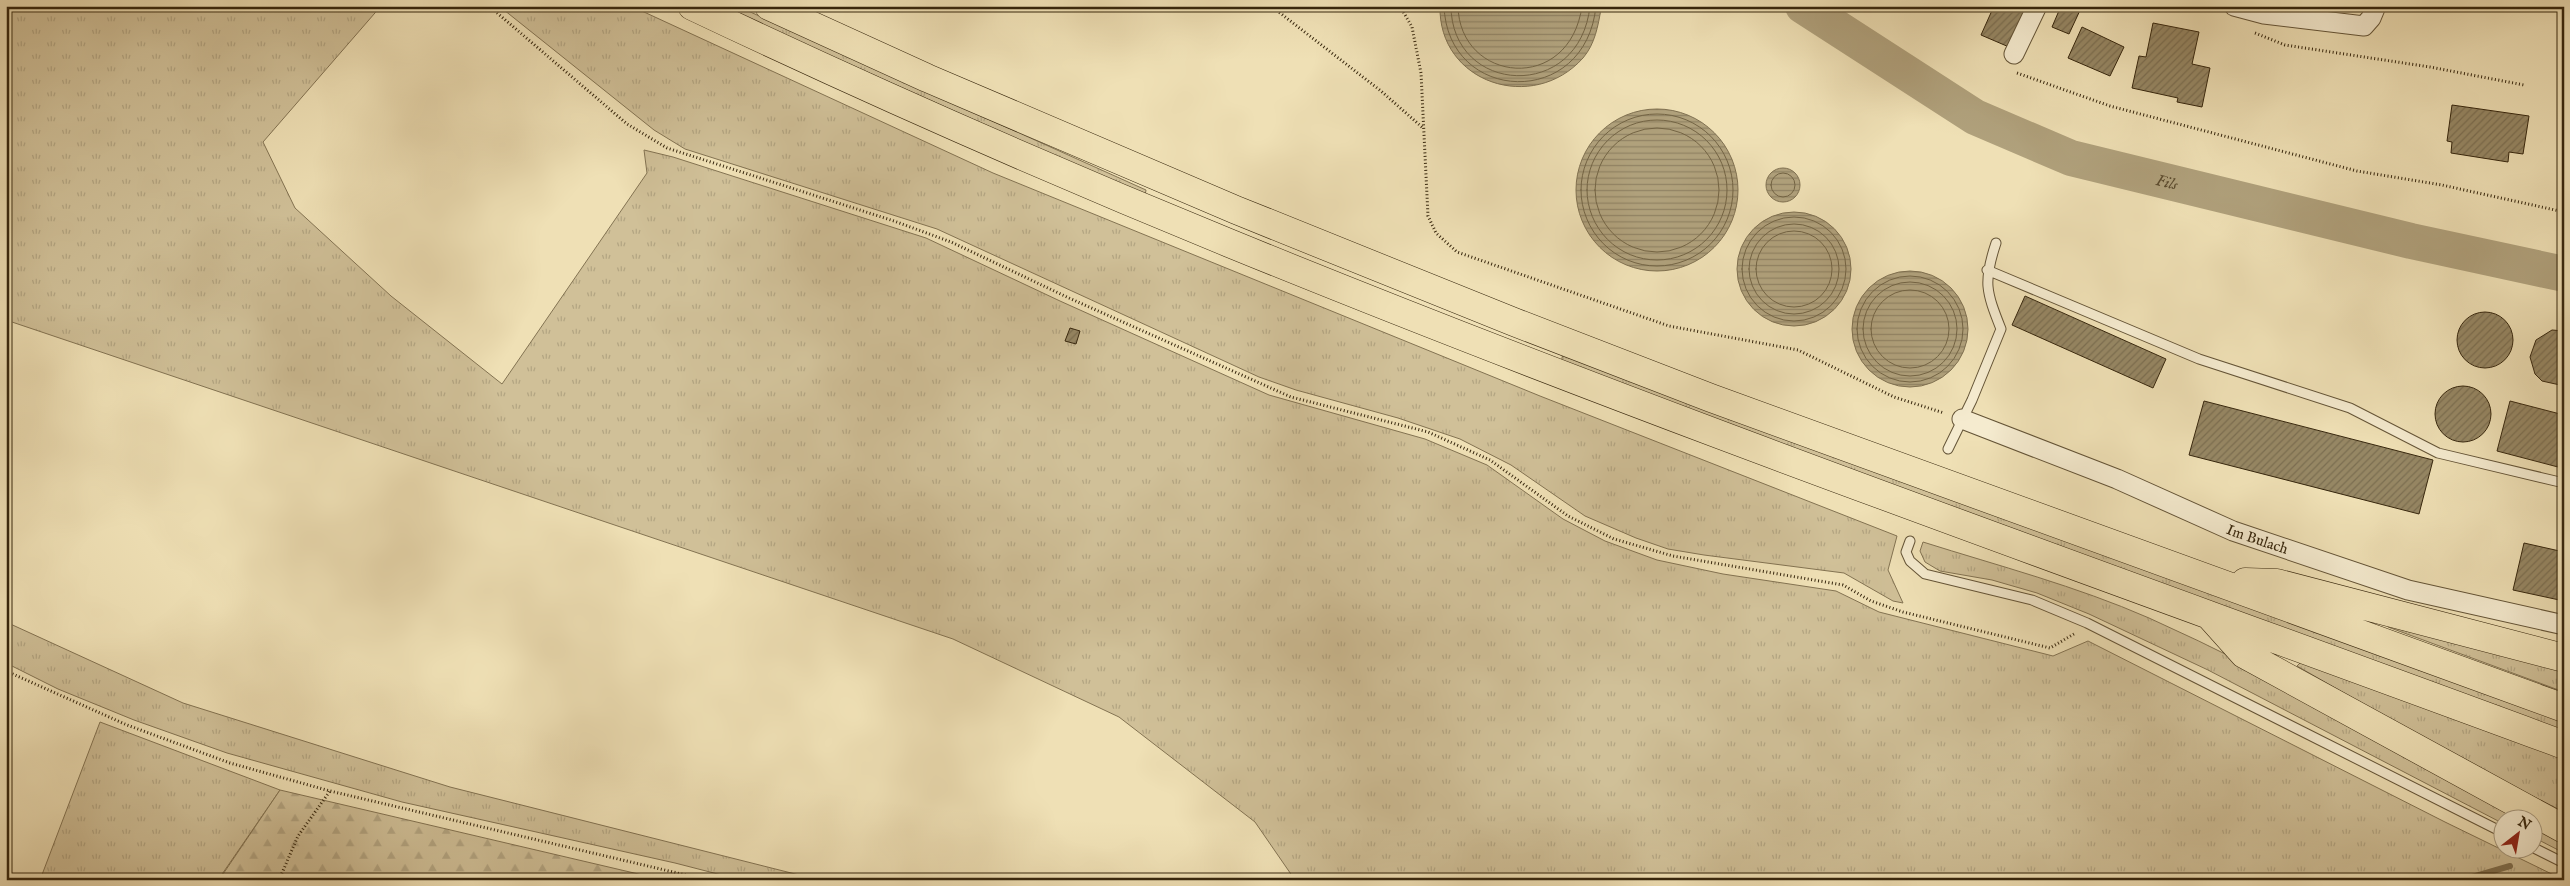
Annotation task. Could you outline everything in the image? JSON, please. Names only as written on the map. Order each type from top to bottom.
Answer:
[{"type":"highway","points":[[692,6],[915,110],[1228,243],[1587,384],[1941,517],[2206,612],[2564,745]]},
{"type":"highway","points":[[769,6],[927,78],[1236,210],[1514,322],[1711,398],[2564,708]]},
{"type":"highway","points":[[2216,581],[2277,583],[2564,658]]},
{"type":"highway","points":[[2206,612],[2244,654],[2564,829]]},
{"type":"street","points":[[2014,54],[2037,6]]},
{"type":"street","points":[[2234,6],[2264,14],[2364,26],[2373,12]]},
{"type":"street","name":"Im Bulach","points":[[1962,419],[2117,479],[2233,531],[2408,590],[2564,625]]},
{"type":"lane","points":[[1948,449],[1972,400],[2001,329],[1987,294],[1987,270],[1996,243]]},
{"type":"lane","points":[[1987,270],[2199,358],[2350,408],[2438,454],[2564,483]]},
{"type":"lane","points":[[1910,541],[1906,552],[1910,561],[1925,574],[2032,600],[2087,623],[2492,827]]},
{"type":"lane","points":[[2542,852],[2564,863]]},
{"type":"path","points":[[489,6],[627,124],[667,148],[894,221],[951,242],[1086,306],[1291,397],[1428,432],[1490,460],[1568,516],[1614,539],[1673,556],[1843,585],[1871,601],[1902,612],[2050,648],[2070,637],[2087,623]]},
{"type":"path","points":[[1271,6],[1380,91],[1423,128]]},
{"type":"path","points":[[1400,6],[1412,27],[1421,73],[1428,216],[1436,234],[1457,252],[1668,326],[1798,350],[1894,397],[1962,419]]},
{"type":"path","points":[[2253,32],[2284,45],[2411,64],[2524,85]]},
{"type":"path","points":[[2014,54],[2010,64],[2014,72],[2110,106],[2357,171],[2442,185],[2564,212]]},
{"type":"path","points":[[6,671],[127,726],[230,763],[330,791],[707,880]]},
{"type":"path","points":[[279,880],[298,836],[330,791]]},
{"type":"green space","points":[[6,6],[381,6],[263,142],[295,208],[391,296],[502,384],[647,173],[644,150],[673,157],[926,238],[1060,301],[1269,395],[1425,439],[1487,465],[1563,519],[1605,541],[1657,560],[1723,574],[1836,591],[1879,612],[2053,656],[2088,641],[2492,845],[2492,858],[2519,858],[2564,880],[1295,880],[1255,822],[1119,717],[953,639],[6,320]]},
{"type":"green space","points":[[499,6],[631,6],[993,173],[1540,396],[1897,536],[1888,570],[1903,603],[1893,601],[1844,573],[1668,549],[1636,538],[1585,516],[1511,465],[1460,439],[1398,418],[1296,390],[1259,377],[937,229],[685,149],[654,130]]},
{"type":"green space","points":[[719,6],[737,6],[1146,190],[1145,196]]},
{"type":"green space","points":[[1563,353],[2564,720],[2564,731],[1561,363]]},
{"type":"green space","points":[[1923,542],[2065,586],[2149,618],[2295,689],[2514,808],[2492,808],[2492,818],[2208,670],[2089,614],[2037,593],[1992,580],[1940,571],[1925,562],[1920,551]]},
{"type":"green space","points":[[6,622],[183,703],[450,787],[819,880],[741,880],[675,863],[402,802],[227,753],[134,720],[58,689],[6,663]]},
{"type":"green space","points":[[2389,622],[2564,664],[2564,692],[2388,627]]},
{"type":"green space","points":[[2301,662],[2564,758],[2564,812],[2459,759],[2297,666]]},
{"type":"green space","points":[[100,722],[280,790],[218,880],[40,880]]},
{"type":"green space","points":[[280,790],[664,880],[219,880]]},
{"type":"green space","points":[[2542,824],[2564,835],[2564,853],[2542,842]]},
{"type":"water","points":[[1440,6],[1601,6],[1601,9],[1593,41],[1583,58],[1562,75],[1539,84],[1515,86],[1492,82],[1471,71],[1454,54],[1444,33]]},
{"type":"water","points":[[1665,109],[1681,112],[1695,118],[1720,139],[1729,152],[1735,166],[1738,190],[1737,206],[1729,228],[1708,253],[1695,262],[1681,268],[1649,271],[1633,268],[1619,262],[1594,241],[1585,228],[1579,214],[1576,182],[1579,166],[1585,152],[1606,127],[1619,118],[1633,112]]},
{"type":"water","points":[[1783,168],[1790,169],[1795,173],[1799,178],[1799,192],[1795,197],[1790,201],[1783,202],[1776,201],[1771,197],[1767,192],[1766,185],[1767,178],[1771,173],[1776,169]]},
{"type":"water","points":[[1794,212],[1816,217],[1834,229],[1846,247],[1851,269],[1846,291],[1834,309],[1816,321],[1794,326],[1772,321],[1754,309],[1742,291],[1737,269],[1742,247],[1754,229],[1772,217]]},
{"type":"water","points":[[1910,271],[1932,275],[1951,288],[1964,307],[1968,329],[1964,351],[1951,370],[1932,383],[1910,387],[1888,383],[1869,370],[1856,351],[1852,329],[1856,307],[1869,288],[1888,275]]},
{"type":"building","points":[[1994,6],[2027,6],[2009,47],[1981,35]]},
{"type":"building","points":[[2061,6],[2082,6],[2069,34],[2052,27]]},
{"type":"building","points":[[2153,23],[2199,32],[2192,64],[2210,68],[2202,107],[2177,102],[2178,98],[2132,88],[2139,56],[2146,57]]},
{"type":"building","points":[[2082,27],[2124,47],[2110,76],[2068,58]]},
{"type":"building","points":[[2452,105],[2529,116],[2523,154],[2509,152],[2508,162],[2451,153],[2452,142],[2447,141]]},
{"type":"building","points":[[2025,296],[2166,359],[2153,388],[2012,325]]},
{"type":"building","points":[[2485,312],[2496,314],[2505,320],[2511,329],[2513,340],[2511,351],[2505,360],[2496,366],[2485,368],[2474,366],[2465,360],[2459,351],[2457,340],[2459,329],[2465,320],[2474,314]]},
{"type":"building","points":[[1070,328],[1080,331],[1076,344],[1065,341]]},
{"type":"building","points":[[2552,330],[2564,331],[2564,384],[2560,385],[2542,381],[2535,374],[2530,357],[2536,340]]},
{"type":"building","points":[[2463,386],[2474,388],[2483,394],[2489,403],[2491,414],[2489,425],[2483,434],[2474,440],[2463,442],[2452,440],[2443,434],[2437,425],[2435,414],[2437,403],[2443,394],[2452,388]]},
{"type":"building","points":[[2204,401],[2433,460],[2419,514],[2189,455]]},
{"type":"building","points":[[2510,401],[2564,415],[2564,445],[2558,467],[2497,451]]},
{"type":"building","points":[[2524,543],[2564,552],[2564,601],[2513,590]]},
{"type":"waterway","name":"Fils","points":[[1803,6],[1975,117],[2071,158],[2411,241],[2564,274]]},
{"type":"waterway","points":[[2462,880],[2510,866]]}]
